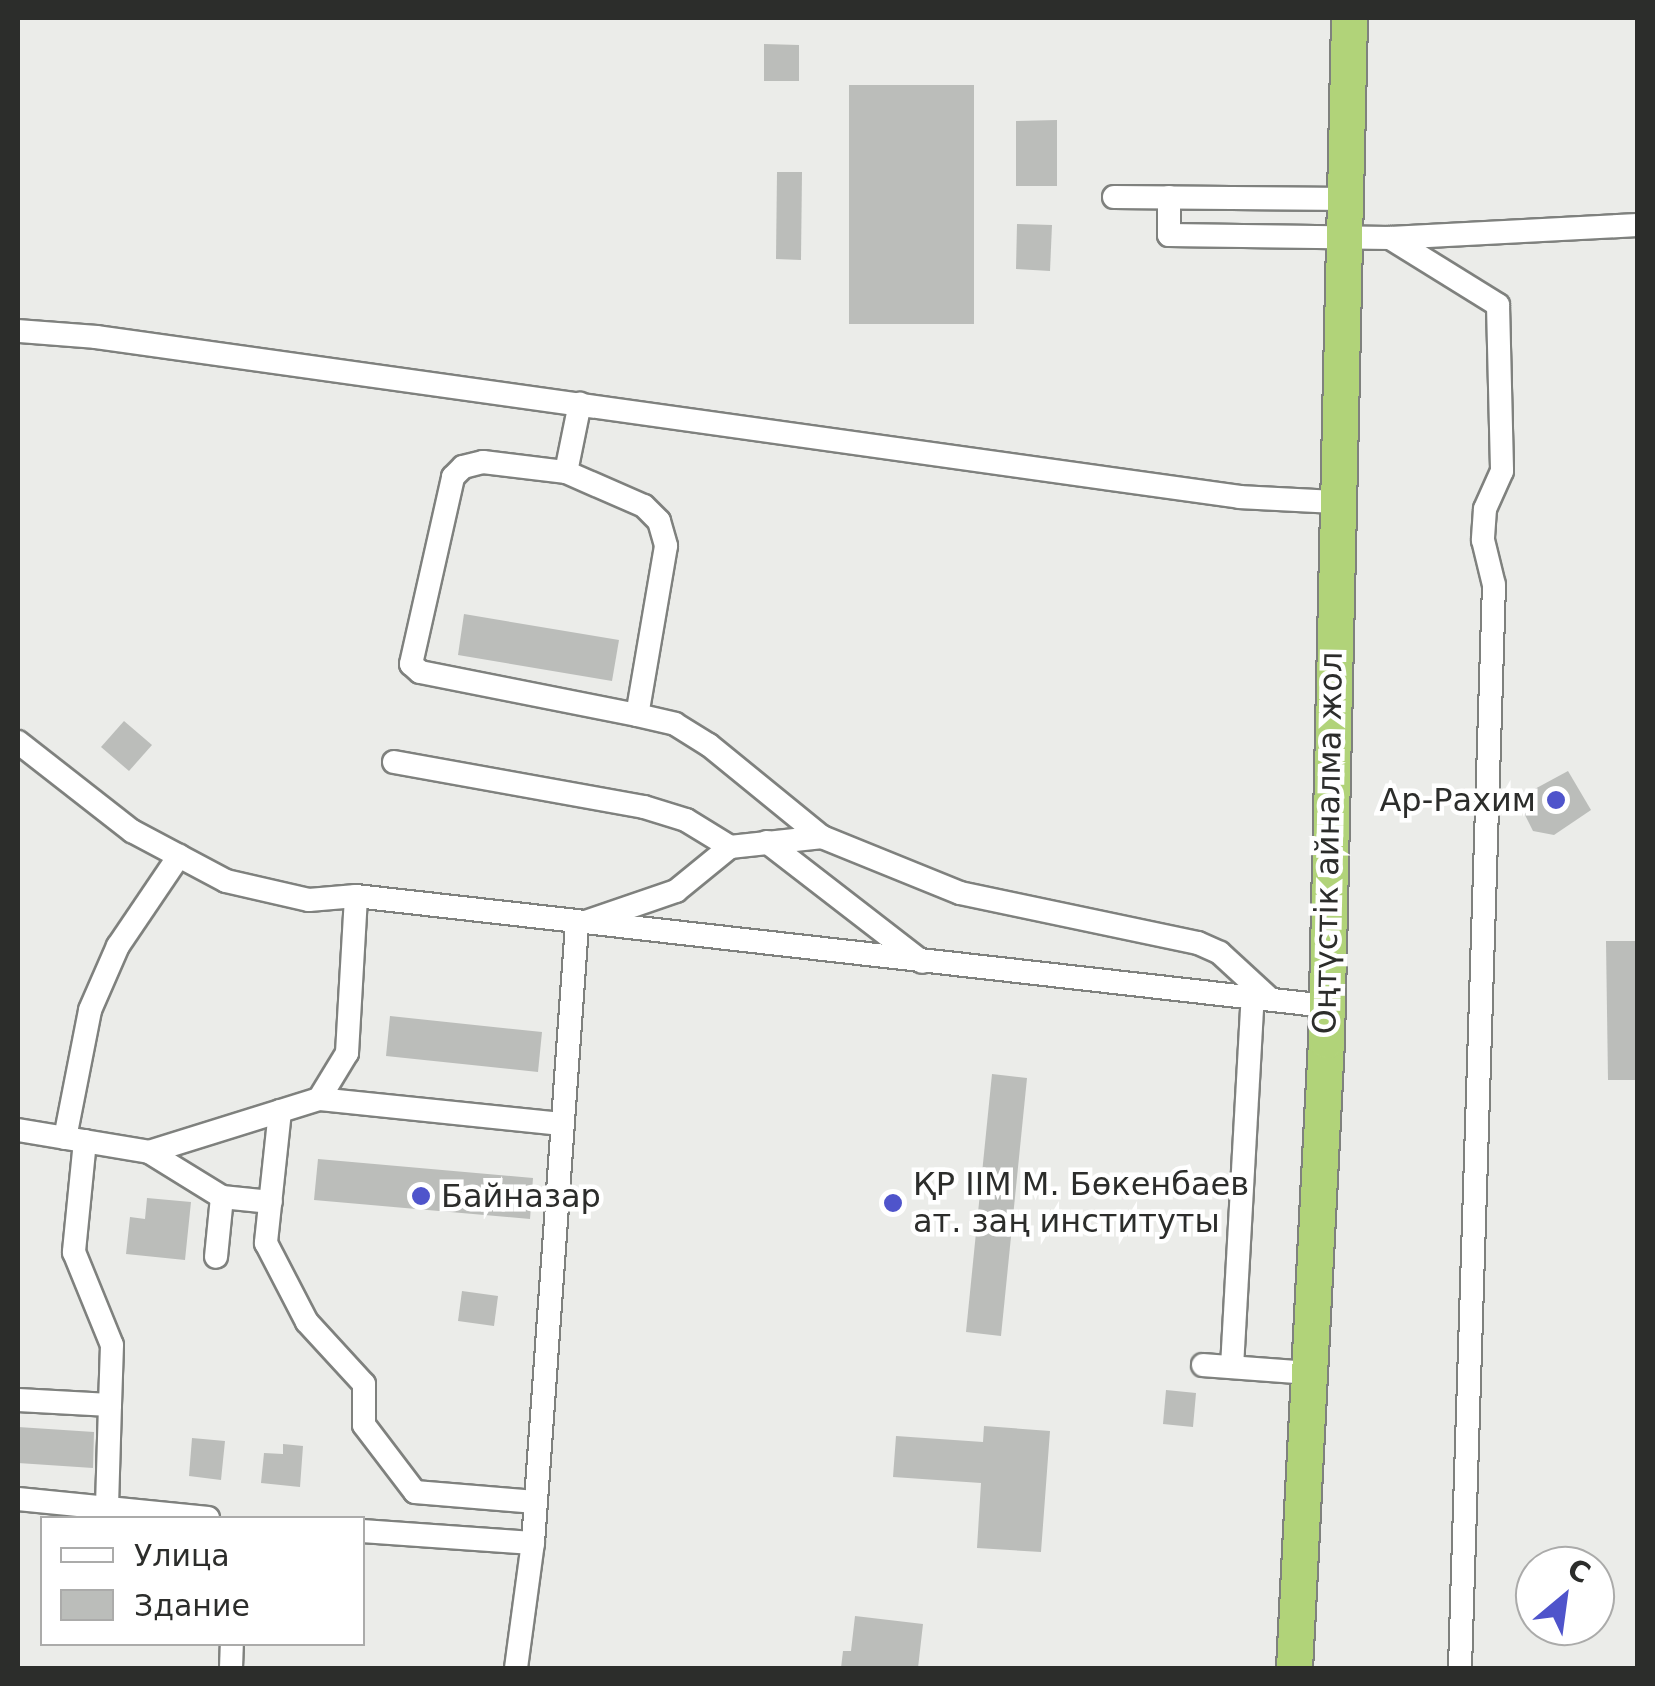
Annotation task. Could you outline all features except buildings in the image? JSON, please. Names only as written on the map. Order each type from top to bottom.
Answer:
[{"type":"highway","name":"Оңтүстік айналма жол","points":[[1294,1668],[1326,1006],[1334,502],[1349,199],[1349,18]]},
{"type":"street","points":[[1114,197],[1349,199]]},
{"type":"street","points":[[1169,198],[1169,235],[1390,238],[1638,225]]},
{"type":"street","points":[[1390,238],[1498,305],[1502,471],[1485,509],[1482,540],[1494,585],[1460,1668]]},
{"type":"street","points":[[18,331],[580,403],[1240,497],[1334,502]]},
{"type":"street","points":[[566,472],[580,403]]},
{"type":"street","points":[[637,714],[666,546],[658,521],[644,506],[566,472],[483,462],[463,466],[453,477],[411,664],[420,672],[675,724],[709,744],[822,837],[960,893],[1198,942],[1220,953],[1261,997],[1232,1367]]},
{"type":"street","points":[[18,742],[132,831],[226,880],[309,900],[356,896],[577,925],[1326,1006]]},
{"type":"street","points":[[394,762],[644,807],[686,820],[730,846]]},
{"type":"street","points":[[577,925],[676,891],[730,846],[822,837]]},
{"type":"street","points":[[767,842],[922,962]]},
{"type":"street","points":[[107,1508],[112,1345],[74,1252],[75,1140],[90,1010],[118,946],[179,856]]},
{"type":"street","points":[[319,1099],[346,1054],[356,896]]},
{"type":"street","points":[[516,1668],[533,1544],[577,925]]},
{"type":"street","points":[[149,1152],[319,1099],[563,1124]]},
{"type":"street","points":[[280,1111],[266,1242],[307,1322],[364,1384],[364,1425],[415,1492],[536,1502]]},
{"type":"street","points":[[18,1130],[149,1152],[222,1197],[270,1202]]},
{"type":"street","points":[[216,1257],[222,1197]]},
{"type":"street","points":[[1203,1365],[1309,1373]]},
{"type":"street","points":[[18,1400],[110,1404]]},
{"type":"street","points":[[18,1500],[188,1516]]},
{"type":"street","points":[[365,1531],[533,1544]]},
{"type":"place","name":"Ар-Рахим","points":[[1556,800]]},
{"type":"place","name":"Байназар","points":[[421,1196]]},
{"type":"place","name":"ҚР ІІМ М. Бөкенбаев ат. заң институты","points":[[893,1203]]}]
